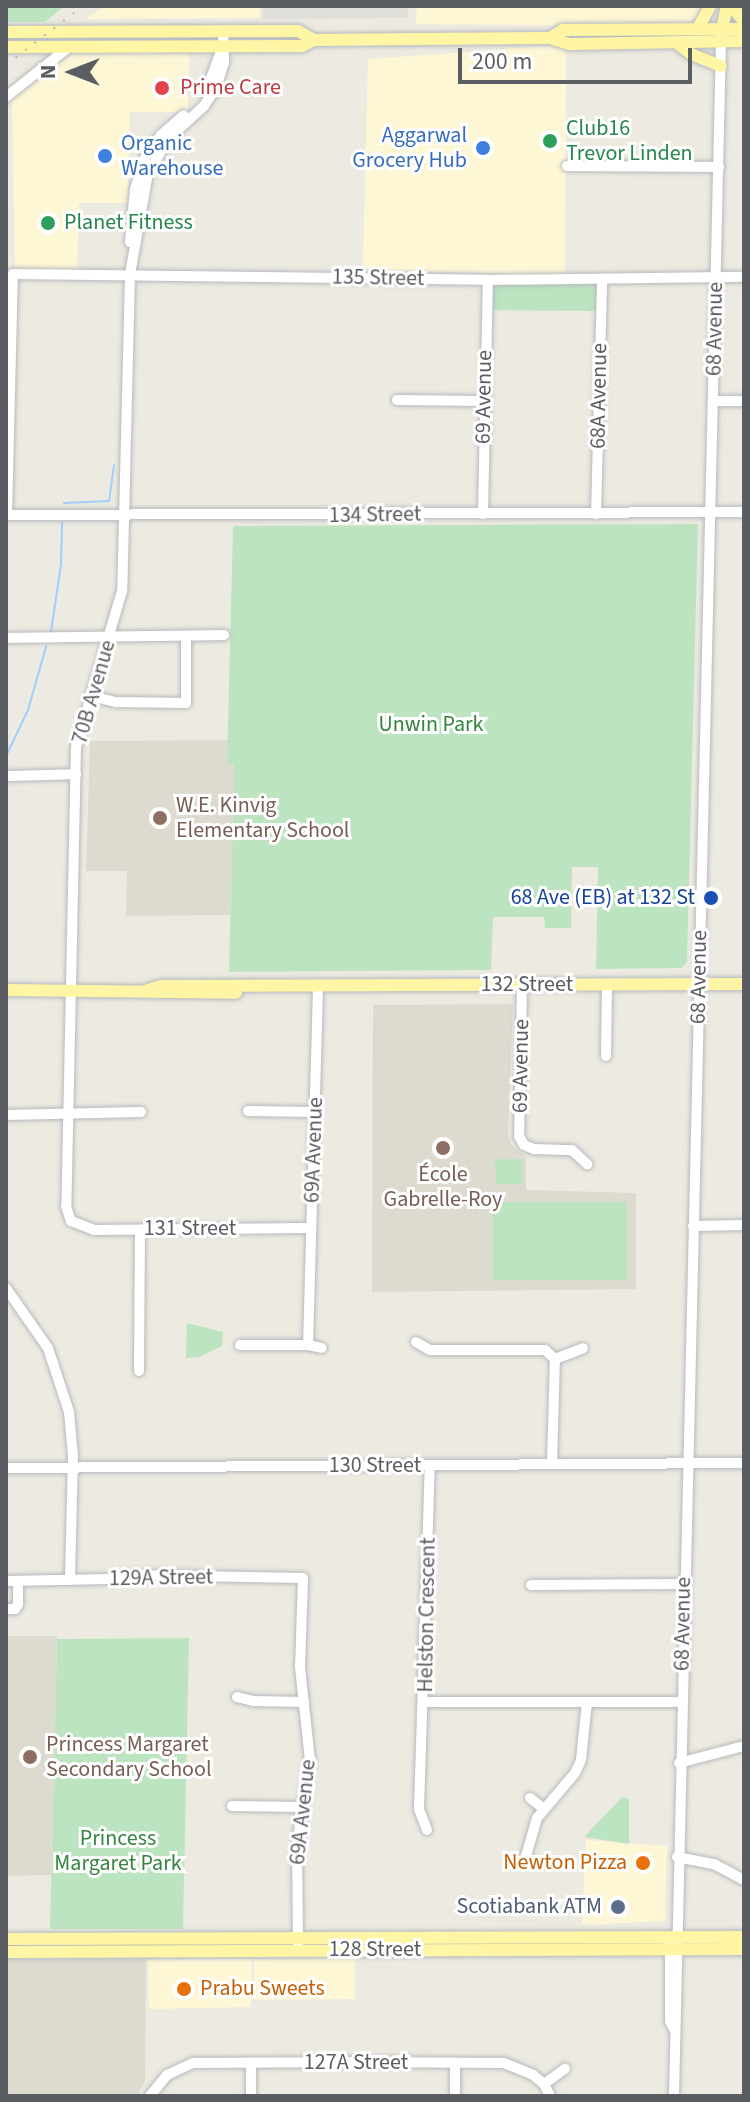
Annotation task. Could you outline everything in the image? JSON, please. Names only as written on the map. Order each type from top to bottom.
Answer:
[{"type":"main road","points":[[698,28],[710,6]]},
{"type":"main road","name":"68 Avenue","points":[[717,6],[721,35]]},
{"type":"main road","points":[[729,6],[744,21]]},
{"type":"main road","name":"68 Avenue","points":[[721,35],[729,6]]},
{"type":"main road","points":[[550,38],[563,30],[698,28],[744,41]]},
{"type":"main road","points":[[6,47],[302,46],[314,40],[550,38],[570,44],[676,42],[744,29]]},
{"type":"main road","points":[[6,32],[298,31],[314,40]]},
{"type":"main road","points":[[69,47],[89,32]]},
{"type":"main road","points":[[676,42],[691,54],[721,66]]},
{"type":"main road","name":"132 Street","points":[[6,990],[148,990],[161,994],[302,992],[314,988],[744,984]]},
{"type":"main road","name":"128 Street","points":[[6,1952],[197,1951],[297,1944],[744,1937]]},
{"type":"main road","points":[[197,1951],[201,1945],[229,1944],[245,1938]]},
{"type":"main road","name":"128 Street","points":[[6,1939],[245,1938],[297,1944]]},
{"type":"main road","name":"128 Street","points":[[674,1940],[744,1949]]},
{"type":"street","points":[[223,31],[224,46]]},
{"type":"street","name":"68 Avenue","points":[[674,2096],[674,2029],[670,2021],[681,1702],[721,35]]},
{"type":"street","name":"70B Avenue","points":[[71,1221],[66,1206],[76,747],[122,591],[135,189],[145,158],[161,135],[205,94],[224,46]]},
{"type":"street","points":[[6,97],[69,47]]},
{"type":"street","points":[[567,166],[719,167]]},
{"type":"street","name":"135 Street","points":[[7,389],[13,274],[488,280],[744,277]]},
{"type":"street","name":"68A Avenue","points":[[596,514],[602,279]]},
{"type":"street","name":"69 Avenue","points":[[483,514],[483,401],[488,280]]},
{"type":"street","points":[[6,515],[7,389]]},
{"type":"street","points":[[397,400],[483,401]]},
{"type":"street","points":[[713,401],[744,401]]},
{"type":"street","name":"134 Street","points":[[6,515],[744,512]]},
{"type":"street","points":[[6,638],[224,635]]},
{"type":"street","points":[[90,696],[117,702],[186,703],[186,636]]},
{"type":"street","points":[[6,776],[76,774]]},
{"type":"street","name":"69 Avenue","points":[[522,985],[519,1136],[524,1145],[534,1149],[572,1150],[587,1164]]},
{"type":"street","points":[[606,1056],[607,985]]},
{"type":"street","name":"69A Avenue","points":[[308,1345],[316,1112],[314,988]]},
{"type":"street","points":[[248,1111],[316,1112]]},
{"type":"street","points":[[6,1115],[141,1112]]},
{"type":"street","name":"131 Street","points":[[71,1221],[94,1230],[311,1228]]},
{"type":"street","points":[[693,1226],[744,1225]]},
{"type":"street","points":[[139,1371],[140,1230]]},
{"type":"street","points":[[6,1288],[48,1348],[69,1412],[73,1468],[70,1580]]},
{"type":"street","points":[[416,1342],[430,1350],[545,1350],[555,1359],[552,1464]]},
{"type":"street","points":[[240,1345],[308,1345],[322,1348]]},
{"type":"street","points":[[555,1359],[583,1348]]},
{"type":"street","name":"130 Street","points":[[6,1468],[744,1463]]},
{"type":"street","name":"Helston Crescent","points":[[430,1465],[423,1702],[681,1702]]},
{"type":"street","name":"129A Street","points":[[6,1581],[136,1575],[303,1578]]},
{"type":"street","name":"69A Avenue","points":[[297,1944],[297,1845],[310,1760],[300,1667],[303,1578]]},
{"type":"street","points":[[6,1609],[15,1609],[18,1604],[18,1581]]},
{"type":"street","points":[[531,1585],[684,1584]]},
{"type":"street","points":[[237,1697],[253,1701],[304,1702]]},
{"type":"street","points":[[423,1702],[419,1809],[427,1830]]},
{"type":"street","points":[[524,1863],[543,1808],[575,1773],[581,1760],[587,1702]]},
{"type":"street","points":[[679,1763],[744,1746]]},
{"type":"street","points":[[530,1798],[543,1808]]},
{"type":"street","points":[[232,1806],[301,1807]]},
{"type":"street","points":[[677,1857],[714,1864],[744,1880]]},
{"type":"street","points":[[251,2063],[251,2096]]},
{"type":"street","name":"127A Street","points":[[150,2096],[167,2075],[184,2066],[251,2063],[513,2065],[544,2084]]},
{"type":"street","points":[[455,2063],[455,2096]]},
{"type":"street","points":[[550,2096],[544,2084],[565,2069]]},
{"type":"shaded area","points":[[104,6],[260,6],[260,18],[86,19]]},
{"type":"shaded area","points":[[263,6],[408,6],[408,18],[263,19]]},
{"type":"shaded area","points":[[417,6],[708,6],[699,17],[678,26],[416,24]]},
{"type":"shaded area","points":[[566,45],[565,276],[363,269],[368,59]]},
{"type":"shaded area","points":[[189,49],[188,112],[130,112],[128,203],[79,203],[77,270],[15,272],[12,99],[75,51]]},
{"type":"shaded area","name":"W.E. Kinvig Elementary School","points":[[228,740],[227,763],[234,764],[230,915],[126,916],[127,871],[86,871],[90,741]]},
{"type":"shaded area","name":"École Gabrelle-Roy","points":[[513,1004],[508,1134],[511,1145],[526,1157],[526,1190],[636,1193],[636,1289],[372,1292],[373,1005]]},
{"type":"shaded area","name":"Princess Margaret Secondary School","points":[[6,1636],[57,1636],[51,1875],[6,1876]]},
{"type":"shaded area","points":[[586,1840],[667,1846],[665,1921],[582,1925]]},
{"type":"shaded area","points":[[355,1958],[355,1999],[254,2000],[254,1960]]},
{"type":"shaded area","points":[[6,1959],[146,1959],[145,2081],[137,2096],[6,2096]]},
{"type":"shaded area","points":[[252,1959],[251,2007],[149,2009],[148,1960]]},
{"type":"green space","points":[[6,6],[65,6],[45,22],[6,22]]},
{"type":"green space","points":[[490,282],[599,282],[598,311],[489,310]]},
{"type":"green space","name":"Unwin Park","points":[[698,524],[687,962],[681,968],[596,969],[598,867],[572,867],[571,928],[545,928],[544,917],[493,917],[491,970],[229,972],[234,764],[227,764],[233,526]]},
{"type":"green space","points":[[495,1159],[522,1159],[523,1184],[496,1184]]},
{"type":"green space","points":[[493,1202],[627,1202],[627,1280],[493,1280]]},
{"type":"green space","points":[[187,1323],[223,1332],[222,1346],[199,1357],[186,1358]]},
{"type":"green space","name":"Princess Margaret Park","points":[[189,1638],[183,1929],[50,1929],[57,1639]]},
{"type":"green space","points":[[622,1797],[629,1799],[629,1844],[584,1837]]},
{"type":"waterway","points":[[64,503],[109,501],[114,465]]},
{"type":"waterway","points":[[51,632],[61,564],[62,523]]},
{"type":"waterway","points":[[6,756],[28,710],[46,647]]},
{"type":"railway","points":[[6,65],[83,6]]},
{"type":"place","name":"Prime Care","points":[[162,88]]},
{"type":"place","name":"Club16 Trevor Linden","points":[[550,141]]},
{"type":"place","name":"Aggarwal Grocery Hub","points":[[483,148]]},
{"type":"place","name":"Organic Warehouse","points":[[105,156]]},
{"type":"place","name":"Planet Fitness","points":[[48,223]]},
{"type":"place","name":"W.E. Kinvig Elementary School","points":[[160,818]]},
{"type":"place","name":"68 Ave (EB) at 132 St","points":[[711,898]]},
{"type":"place","name":"École Gabrelle-Roy","points":[[443,1148]]},
{"type":"place","name":"Princess Margaret Secondary School","points":[[30,1757]]},
{"type":"place","name":"Newton Pizza","points":[[643,1863]]},
{"type":"place","name":"Scotiabank ATM","points":[[618,1907]]},
{"type":"place","name":"Prabu Sweets","points":[[184,1989]]}]
